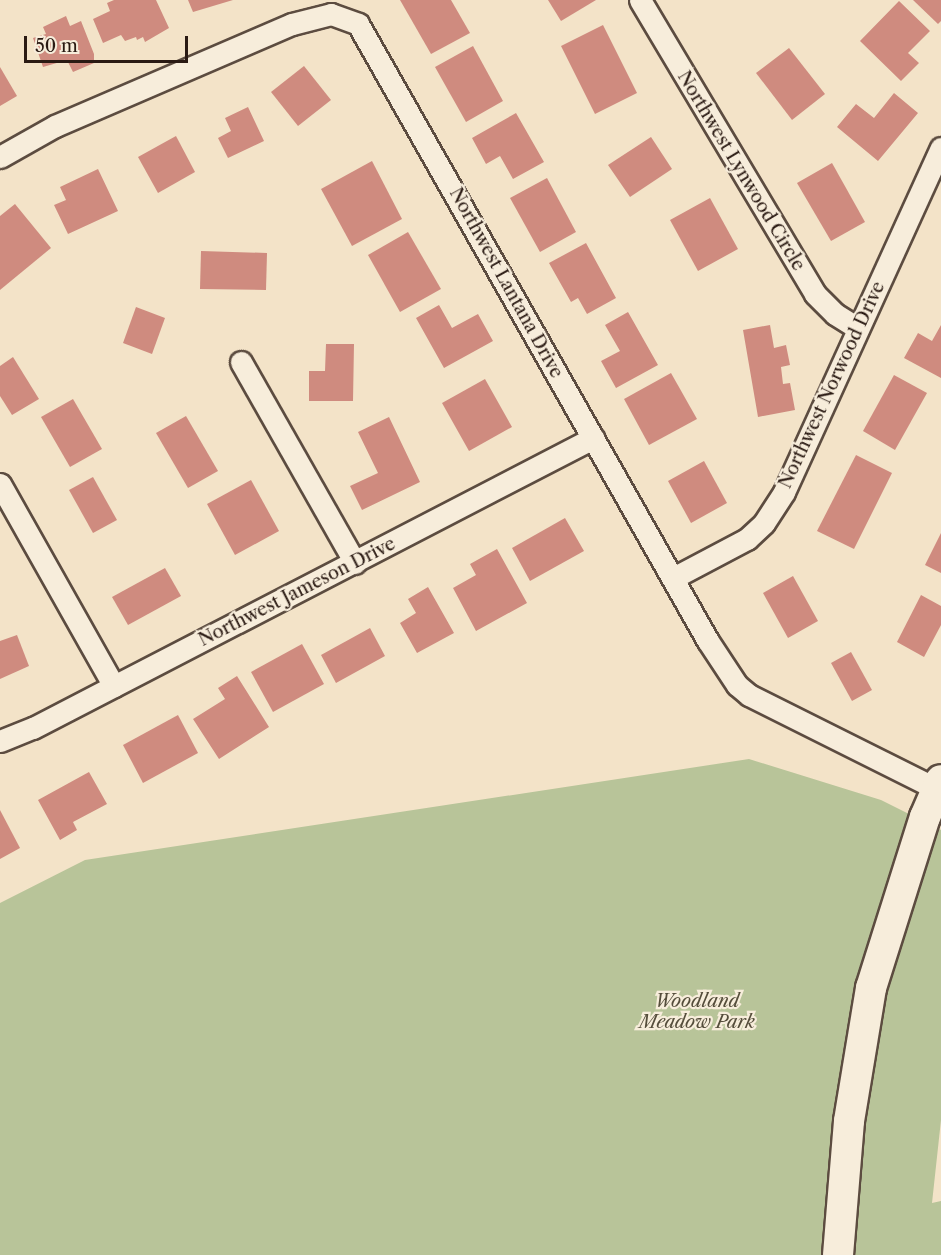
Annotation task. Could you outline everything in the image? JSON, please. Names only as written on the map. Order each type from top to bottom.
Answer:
[{"type":"main road","points":[[838,1255],[850,1111],[871,987],[939,784]]},
{"type":"street","name":"Northwest Lynwood Circle","points":[[640,0],[815,294],[835,314],[857,328]]},
{"type":"street","name":"Northwest Lantana Drive","points":[[0,157],[55,126],[292,24],[331,15],[348,18],[366,33],[672,578],[708,641],[737,685],[749,695],[939,784]]},
{"type":"street","name":"Northwest Norwood Drive","points":[[672,578],[747,539],[764,523],[792,476],[857,328],[941,148]]},
{"type":"street","points":[[241,362],[355,563]]},
{"type":"street","name":"Northwest Jameson Drive","points":[[0,741],[114,686],[355,563],[593,438]]},
{"type":"street","points":[[0,484],[114,686]]},
{"type":"green space","name":"Woodland Meadow Park","points":[[749,759],[881,800],[941,830],[941,1120],[932,1203],[941,1201],[941,1255],[0,1255],[0,903],[85,860]]},
{"type":"building","points":[[114,0],[156,0],[169,28],[145,42],[143,37],[125,41],[121,35],[103,43],[93,19],[110,11],[107,3]]},
{"type":"building","points":[[188,0],[233,0],[193,12]]},
{"type":"building","points":[[400,0],[451,0],[470,33],[431,54]]},
{"type":"building","points":[[548,0],[596,0],[561,21]]},
{"type":"building","points":[[913,0],[941,0],[941,21],[938,24]]},
{"type":"building","points":[[899,1],[930,31],[908,53],[919,63],[901,81],[860,41]]},
{"type":"building","points":[[66,16],[70,26],[81,21],[94,54],[94,63],[73,72],[67,60],[43,67],[33,38],[46,34],[43,27]]},
{"type":"building","points":[[603,25],[637,93],[595,114],[561,46]]},
{"type":"building","points":[[473,46],[503,101],[466,122],[435,67]]},
{"type":"building","points":[[789,48],[825,94],[792,120],[756,73]]},
{"type":"building","points":[[304,66],[331,100],[298,126],[271,92]]},
{"type":"building","points":[[0,67],[17,96],[0,106]]},
{"type":"building","points":[[894,93],[918,113],[878,161],[837,127],[856,104],[874,118]]},
{"type":"building","points":[[248,107],[264,141],[228,158],[218,138],[231,131],[225,118]]},
{"type":"building","points":[[516,113],[544,162],[513,179],[500,156],[486,164],[472,138]]},
{"type":"building","points":[[176,136],[195,172],[158,193],[138,157]]},
{"type":"building","points":[[651,137],[672,169],[630,197],[608,165]]},
{"type":"building","points":[[372,161],[402,219],[352,246],[321,189]]},
{"type":"building","points":[[832,163],[865,222],[831,241],[797,183]]},
{"type":"building","points":[[98,169],[118,211],[68,234],[54,205],[66,200],[60,187]]},
{"type":"building","points":[[547,178],[576,232],[540,252],[510,198]]},
{"type":"building","points":[[710,198],[738,249],[698,271],[670,220]]},
{"type":"building","points":[[15,204],[51,248],[0,290],[0,216]]},
{"type":"building","points":[[408,232],[441,289],[400,312],[368,255]]},
{"type":"building","points":[[586,243],[616,298],[587,314],[578,298],[571,302],[549,263]]},
{"type":"building","points":[[201,251],[267,253],[266,290],[200,289]]},
{"type":"building","points":[[439,305],[452,328],[478,314],[493,341],[444,368],[416,318]]},
{"type":"building","points":[[136,307],[165,318],[152,354],[123,343]]},
{"type":"building","points":[[628,312],[658,365],[616,388],[601,361],[620,351],[605,325]]},
{"type":"building","points":[[770,325],[774,348],[786,345],[790,365],[781,367],[783,384],[790,383],[795,410],[758,417],[743,330]]},
{"type":"building","points":[[941,325],[941,378],[904,358],[918,333],[932,341]]},
{"type":"building","points":[[326,344],[354,344],[353,401],[309,401],[309,371],[325,371]]},
{"type":"building","points":[[13,357],[39,399],[12,415],[0,396],[0,366]]},
{"type":"building","points":[[671,373],[697,419],[649,445],[624,399]]},
{"type":"building","points":[[894,375],[927,393],[895,450],[863,431]]},
{"type":"building","points":[[485,379],[512,427],[469,451],[442,403]]},
{"type":"building","points":[[73,399],[102,449],[70,467],[41,417]]},
{"type":"building","points":[[186,416],[218,471],[188,488],[156,433]]},
{"type":"building","points":[[389,417],[420,482],[362,510],[350,486],[378,473],[358,432]]},
{"type":"building","points":[[856,455],[892,473],[854,549],[817,531]]},
{"type":"building","points":[[704,461],[727,503],[691,523],[668,481]]},
{"type":"building","points":[[93,477],[117,520],[93,533],[69,490]]},
{"type":"building","points":[[251,480],[279,531],[235,555],[207,504]]},
{"type":"building","points":[[565,518],[584,551],[530,581],[512,548]]},
{"type":"building","points":[[941,533],[941,573],[925,565]]},
{"type":"building","points":[[497,549],[527,603],[476,631],[453,588],[476,575],[470,564]]},
{"type":"building","points":[[165,568],[181,596],[128,625],[112,597]]},
{"type":"building","points":[[793,576],[818,621],[788,638],[763,593]]},
{"type":"building","points":[[428,587],[454,633],[417,653],[400,623],[416,613],[408,599]]},
{"type":"building","points":[[921,595],[941,606],[941,625],[924,657],[897,642]]},
{"type":"building","points":[[370,628],[385,656],[336,683],[321,655]]},
{"type":"building","points":[[17,635],[29,666],[0,679],[0,641]]},
{"type":"building","points":[[302,644],[324,684],[273,712],[251,672]]},
{"type":"building","points":[[851,652],[872,690],[852,701],[831,663]]},
{"type":"building","points":[[237,676],[269,727],[219,759],[193,719],[225,699],[218,688]]},
{"type":"building","points":[[178,715],[198,753],[143,783],[123,745]]},
{"type":"building","points":[[89,772],[107,804],[73,822],[77,830],[60,840],[38,800]]},
{"type":"building","points":[[0,810],[20,848],[0,859]]}]
